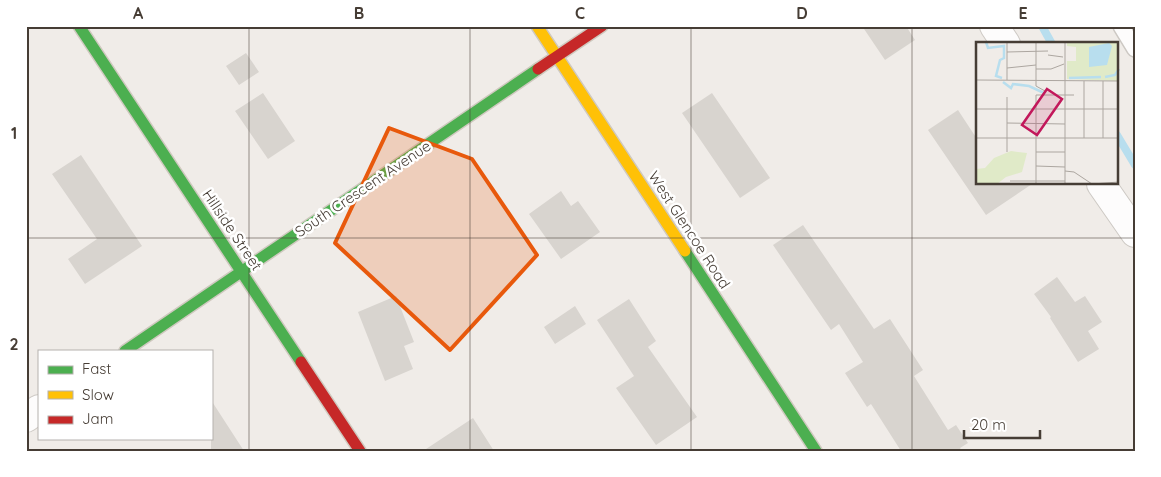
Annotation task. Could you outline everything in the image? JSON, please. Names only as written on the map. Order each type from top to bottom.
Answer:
[{"type":"street","name":"Hillside Street","points":[[79,26],[360,451]]},
{"type":"street","name":"West Glencoe Road","points":[[536,26],[816,451]]},
{"type":"street","name":"South Crescent Avenue","points":[[126,350],[602,26]]},
{"type":"street","points":[[994,26],[1005,42]]},
{"type":"street","points":[[1103,185],[1135,233]]},
{"type":"street","points":[[26,418],[38,410]]},
{"type":"lane","points":[[1121,26],[1135,49]]},
{"type":"highlighted area","points":[[389,128],[472,159],[537,255],[450,350],[335,243]]},
{"type":"building","points":[[862,26],[906,26],[915,40],[885,60]]},
{"type":"building","points":[[246,53],[259,72],[239,85],[226,66]]},
{"type":"building","points":[[263,93],[295,141],[268,159],[235,111]]},
{"type":"building","points":[[712,93],[770,178],[740,198],[682,113]]},
{"type":"building","points":[[958,110],[976,137],[976,185],[1031,185],[986,215],[928,130]]},
{"type":"building","points":[[81,155],[142,246],[85,284],[68,259],[97,239],[52,174]]},
{"type":"building","points":[[561,191],[571,206],[578,201],[600,232],[561,259],[529,214]]},
{"type":"building","points":[[803,225],[874,329],[890,319],[923,370],[914,376],[948,430],[956,425],[968,443],[960,448],[962,451],[901,451],[871,404],[867,407],[845,373],[863,362],[839,324],[831,330],[773,245]]},
{"type":"building","points":[[1057,277],[1075,302],[1085,296],[1102,322],[1088,331],[1099,349],[1078,362],[1051,317],[1034,294]]},
{"type":"building","points":[[396,296],[414,342],[404,346],[413,369],[385,381],[358,312]]},
{"type":"building","points":[[629,299],[656,341],[648,347],[697,417],[656,445],[616,388],[634,376],[597,320]]},
{"type":"building","points":[[575,306],[586,324],[555,344],[544,327]]},
{"type":"building","points":[[212,402],[244,451],[211,451],[212,440]]},
{"type":"building","points":[[473,418],[494,451],[423,451]]},
{"type":"waterway","points":[[1042,26],[1051,42]]},
{"type":"waterway","points":[[1118,137],[1135,165]]},
{"type":"traffic: fast","points":[[79,26],[301,362]]},
{"type":"traffic: fast","points":[[126,350],[538,69]]},
{"type":"traffic: fast","points":[[685,251],[816,451]]},
{"type":"traffic: slow","points":[[537,26],[685,251]]},
{"type":"traffic: jam","points":[[538,69],[602,26]]},
{"type":"traffic: jam","points":[[301,362],[360,451]]}]
